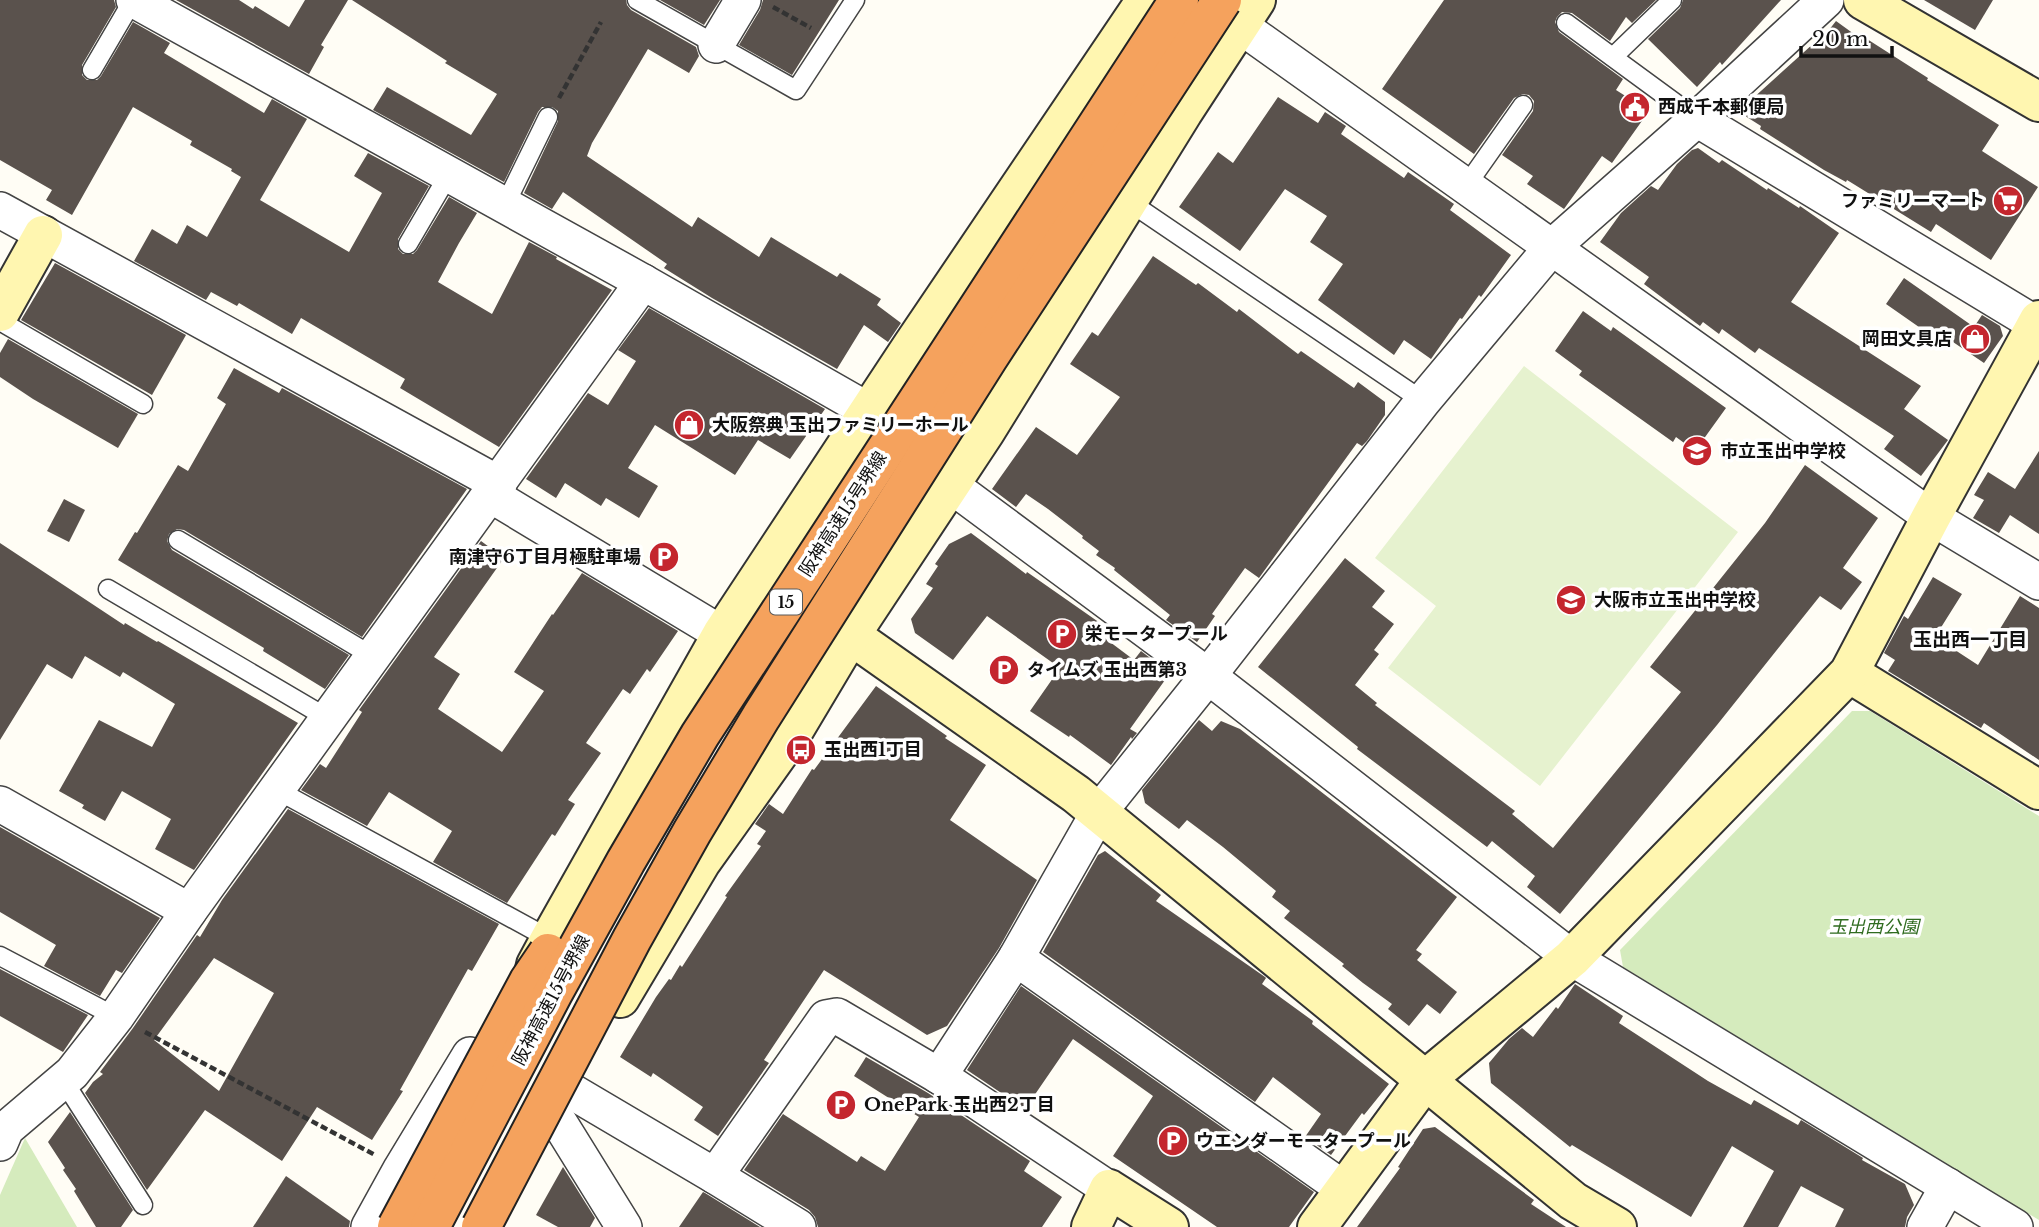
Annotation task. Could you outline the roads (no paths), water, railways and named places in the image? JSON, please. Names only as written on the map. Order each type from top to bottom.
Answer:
[{"type":"highway","name":"阪神高速15号堺線","points":[[430,1227],[566,969],[700,735],[1179,0]]},
{"type":"highway","name":"15","points":[[481,1227],[632,939],[761,717],[988,358],[1239,8]]},
{"type":"highway","name":"15","points":[[397,1227],[529,981],[592,885],[700,735]]},
{"type":"street","points":[[134,0],[643,282],[869,411]]},
{"type":"street","points":[[939,1076],[1016,958],[1098,812],[1423,401],[1552,247],[1826,0]]},
{"type":"street","points":[[1863,0],[2039,102]]},
{"type":"street","points":[[716,45],[757,3]]},
{"type":"street","points":[[369,1227],[401,1169],[509,992],[543,952],[722,634],[1136,4]]},
{"type":"street","points":[[498,1227],[560,1101],[701,862],[788,740],[850,636],[985,432],[1128,201],[1239,8],[1466,186],[1931,517],[2039,582]]},
{"type":"street","points":[[1317,1227],[1425,1080],[1572,958],[1849,673],[1931,517],[2038,324],[1697,119]]},
{"type":"street","points":[[0,210],[495,489],[722,634]]},
{"type":"street","points":[[0,312],[43,235]]},
{"type":"street","points":[[2,1133],[72,1073],[116,1017],[189,911],[643,282]]},
{"type":"street","points":[[950,484],[1208,676],[1572,958],[2015,1227]]},
{"type":"street","points":[[763,571],[850,636],[1076,794],[1573,1201],[1617,1227]]},
{"type":"street","points":[[1849,673],[2039,790]]},
{"type":"street","points":[[0,804],[189,911]]},
{"type":"street","points":[[414,1227],[522,1022],[543,952]]},
{"type":"street","points":[[1016,958],[1344,1189]]},
{"type":"street","points":[[715,1176],[826,1018],[837,1016],[939,1076],[1170,1227]]},
{"type":"street","points":[[560,1101],[715,1176],[798,1227]]},
{"type":"street","points":[[560,1101],[624,1227]]},
{"type":"street","points":[[1925,1227],[1948,1186]]},
{"type":"street","points":[[1091,1227],[1109,1188]]},
{"type":"lane","points":[[92,70],[134,0]]},
{"type":"lane","points":[[637,0],[796,90],[855,0]]},
{"type":"lane","points":[[1613,57],[1672,0]]},
{"type":"lane","points":[[1566,23],[1697,119]]},
{"type":"lane","points":[[1466,186],[1523,105]]},
{"type":"lane","points":[[505,205],[548,117]]},
{"type":"lane","points":[[408,244],[449,174]]},
{"type":"lane","points":[[1128,201],[1423,401]]},
{"type":"lane","points":[[0,321],[143,404]]},
{"type":"lane","points":[[178,540],[374,657]]},
{"type":"lane","points":[[108,589],[329,719]]},
{"type":"lane","points":[[277,790],[543,952]]},
{"type":"lane","points":[[0,956],[116,1017]]},
{"type":"lane","points":[[63,1080],[143,1205]]},
{"type":"place","name":"西成千本郵便局","points":[[1635,107]]},
{"type":"place","name":"ファミリーマート","points":[[2008,201]]},
{"type":"place","name":"岡田文具店","points":[[1975,339]]},
{"type":"place","name":"大阪祭典 玉出ファミリーホール","points":[[689,425]]},
{"type":"place","name":"市立玉出中学校","points":[[1697,451]]},
{"type":"place","name":"南津守6丁目月極駐車場","points":[[664,557]]},
{"type":"place","name":"大阪市立玉出中学校","points":[[1571,600]]},
{"type":"place","name":"栄モータープール","points":[[1062,634]]},
{"type":"place","name":"タイムズ 玉出西第3","points":[[1004,670]]},
{"type":"place","name":"玉出西1丁目","points":[[801,750]]},
{"type":"place","name":"OnePark 玉出西2丁目","points":[[841,1105]]},
{"type":"place","name":"ウエンダーモータープール","points":[[1173,1141]]},
{"type":"district","name":"玉出西一丁目","points":[[1970,639]]},
{"type":"park label","name":"玉出西公園","points":[[1874,927]]}]
